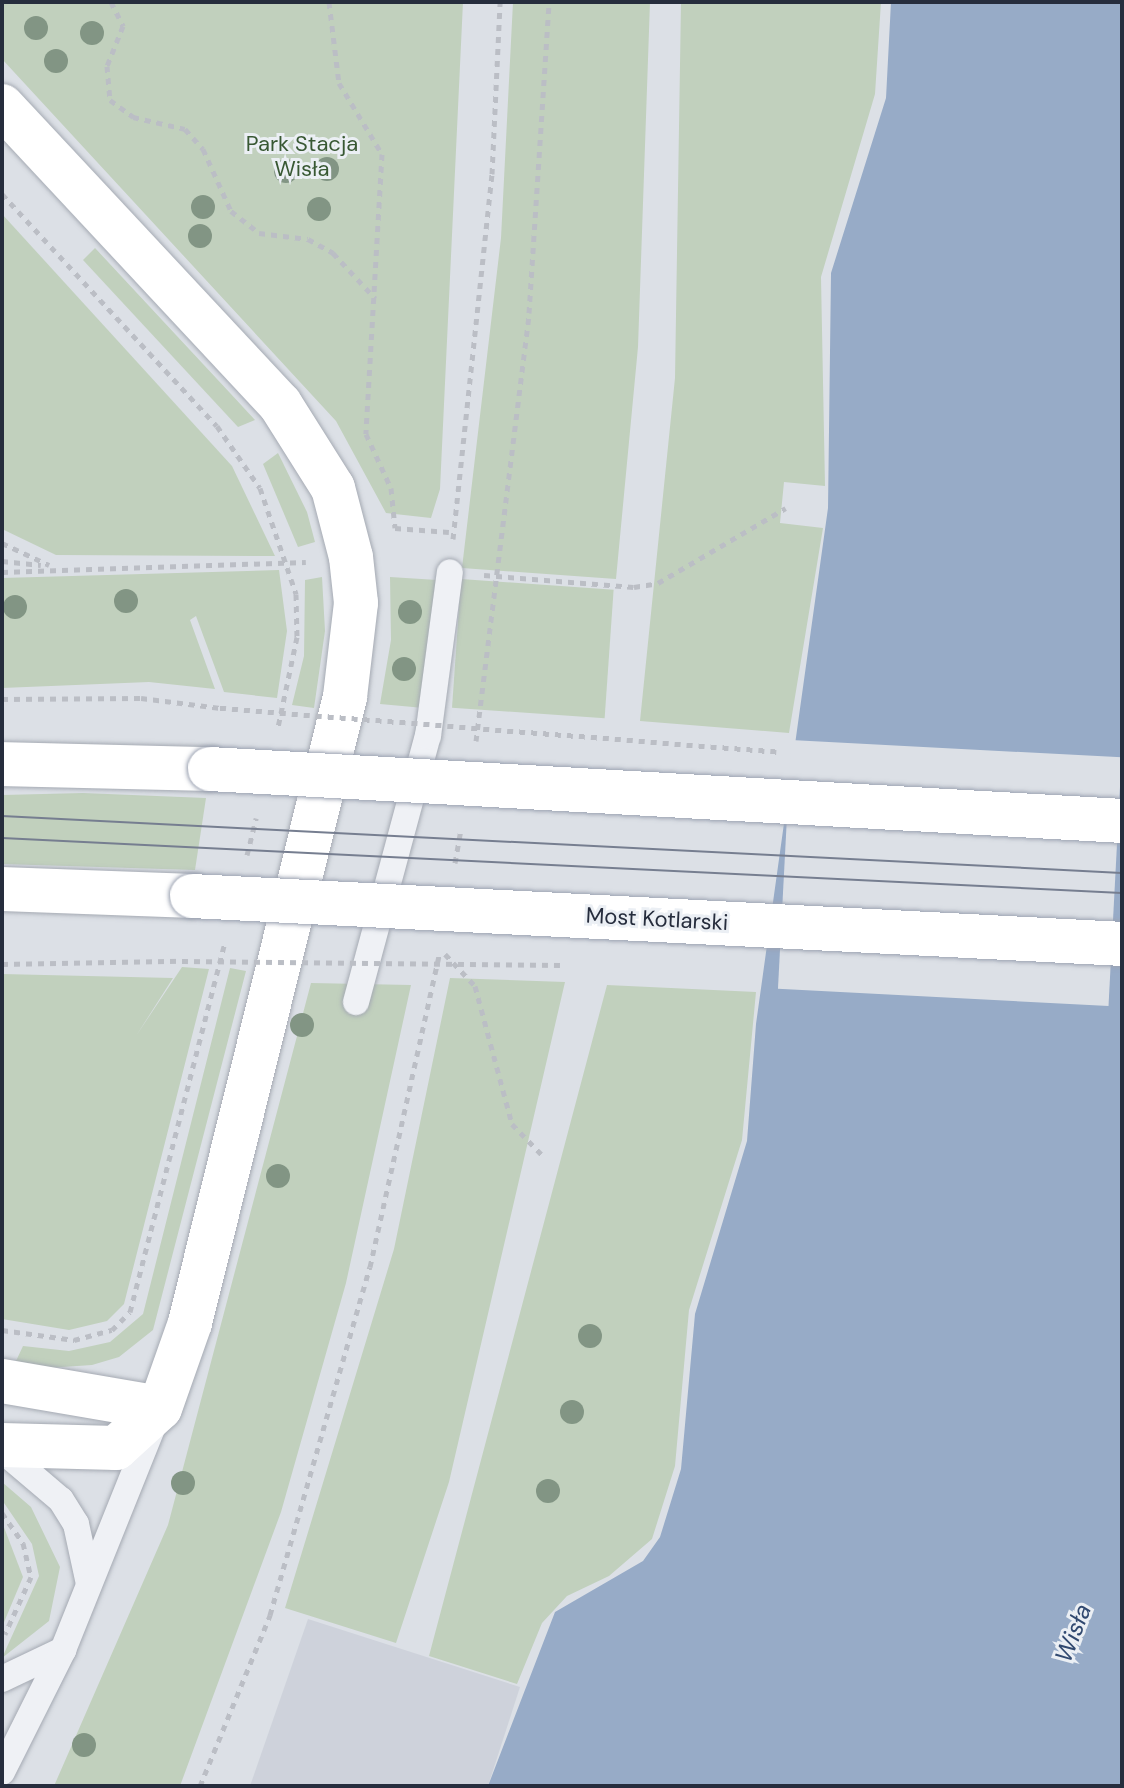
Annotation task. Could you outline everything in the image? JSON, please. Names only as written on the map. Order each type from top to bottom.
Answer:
[{"type":"main road","points":[[2,106],[280,404],[333,488],[351,557],[356,603],[345,697],[190,1323],[160,1408],[116,1448],[2,1448]]},
{"type":"main road","points":[[2,764],[210,769],[1122,821]]},
{"type":"main road","name":"Most Kotlarski","points":[[2,889],[1122,944]]},
{"type":"main road","points":[[2,1381],[160,1408]]},
{"type":"lane","points":[[356,1002],[428,736],[450,572]]},
{"type":"lane","points":[[2,1772],[88,1599],[160,1408]]},
{"type":"lane","points":[[2,1448],[61,1500],[76,1524],[86,1547],[88,1599]]},
{"type":"lane","points":[[2,1679],[26,1674],[63,1650]]},
{"type":"path","points":[[111,2],[123,26],[107,66],[110,100],[133,117],[185,129],[203,149],[231,211],[259,233],[308,239],[333,253],[375,298]]},
{"type":"path","points":[[329,2],[339,83],[382,154],[365,416],[391,488],[395,528],[454,533]]},
{"type":"path","points":[[450,572],[492,174],[500,2]]},
{"type":"path","points":[[494,576],[634,587],[658,583],[786,508]]},
{"type":"path","points":[[2,543],[50,566]]},
{"type":"path","points":[[2,561],[50,566]]},
{"type":"path","points":[[2,572],[50,566],[289,563]]},
{"type":"path","points":[[2,699],[141,698],[220,708],[797,753]]},
{"type":"path","points":[[440,949],[475,986],[512,1124],[543,1156]]},
{"type":"path","points":[[2,964],[182,961],[573,965]]},
{"type":"path","points":[[2,1330],[74,1340],[99,1336]]},
{"type":"path","points":[[2,1513],[23,1543],[31,1577],[2,1638]]},
{"type":"shaded area","points":[[308,1619],[520,1687],[488,1786],[250,1786]]},
{"type":"green space","name":"Park Stacja Wisła","points":[[2,2],[463,2],[440,489],[431,518],[386,513],[336,421],[2,59]]},
{"type":"green space","points":[[513,2],[650,2],[638,347],[616,579],[462,568],[501,238]]},
{"type":"green space","points":[[681,2],[881,2],[875,94],[821,277],[825,486],[784,482],[780,523],[823,528],[789,733],[640,721],[675,378]]},
{"type":"green space","points":[[2,214],[232,466],[275,556],[56,555],[2,529]]},
{"type":"green space","points":[[95,248],[255,420],[238,427],[83,260]]},
{"type":"green space","points":[[278,453],[307,512],[315,542],[298,547],[263,464]]},
{"type":"green space","points":[[279,570],[287,631],[277,698],[224,692],[196,616],[190,620],[215,689],[149,682],[2,688],[2,578]]},
{"type":"green space","points":[[322,577],[325,631],[314,708],[292,705],[304,656],[305,580]]},
{"type":"green space","points":[[390,577],[437,580],[424,708],[380,704],[391,640]]},
{"type":"green space","points":[[461,579],[614,590],[605,718],[452,708]]},
{"type":"green space","points":[[83,793],[206,798],[195,870],[2,864],[2,795]]},
{"type":"green space","points":[[182,967],[209,969],[124,1304],[107,1321],[69,1330],[2,1319],[2,974],[173,978],[136,1036]]},
{"type":"green space","points":[[230,968],[246,971],[153,1330],[119,1357],[92,1365],[47,1368],[16,1361],[23,1346],[69,1351],[110,1342],[143,1314]]},
{"type":"green space","points":[[450,978],[565,982],[449,1482],[396,1643],[285,1608],[394,1249]]},
{"type":"green space","points":[[311,983],[411,985],[346,1283],[281,1512],[180,1786],[54,1786],[168,1525]]},
{"type":"green space","points":[[607,985],[756,992],[742,1140],[689,1310],[675,1466],[652,1539],[609,1576],[567,1596],[542,1623],[517,1684],[429,1656]]},
{"type":"green space","points":[[2,1482],[31,1507],[60,1567],[49,1621],[2,1658],[39,1576],[32,1544],[2,1500]]},
{"type":"green space","points":[[2,1522],[23,1577],[2,1627]]},
{"type":"water","name":"Wisła","points":[[891,2],[1122,2],[1122,1786],[488,1786],[555,1612],[643,1561],[660,1537],[681,1469],[695,1314],[747,1141],[756,1024],[828,508],[831,273],[886,98]]},
{"type":"pier","points":[[791,740],[1122,757],[1109,1006],[778,989]]},
{"type":"tram line","points":[[2,816],[1122,873]]},
{"type":"tram line","points":[[2,838],[1122,893]]}]
